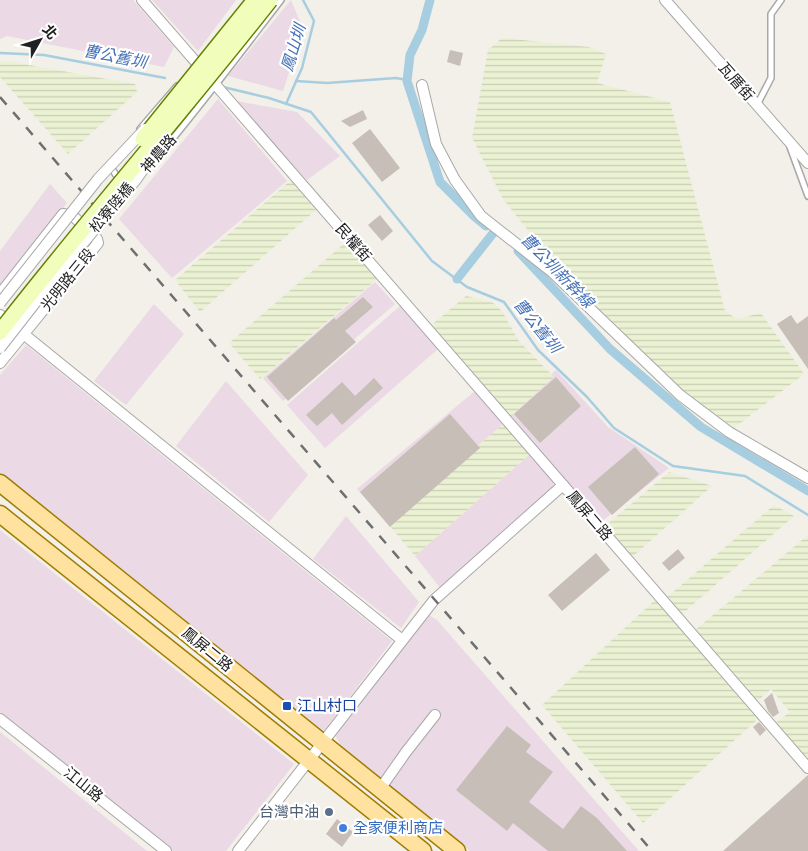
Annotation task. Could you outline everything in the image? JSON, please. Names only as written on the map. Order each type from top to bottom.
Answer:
[{"type":"main road","name":"鳳屏二路","points":[[0,483],[457,851]]},
{"type":"main road","name":"鳳屏二路","points":[[0,514],[423,851]]},
{"type":"main road","points":[[99,593],[114,575]]},
{"type":"street","name":"民權街","points":[[142,0],[194,66],[215,84],[563,486]]},
{"type":"street","name":"松寮陸橋","points":[[0,348],[64,266],[135,181],[255,0]]},
{"type":"street","name":"松寮陸橋","points":[[0,303],[98,179],[215,60],[270,0]]},
{"type":"street","name":"瓦厝街","points":[[665,0],[808,163]]},
{"type":"street","name":"松寮陸橋","points":[[0,316],[215,60]]},
{"type":"street","name":"松寮陸橋","points":[[0,332],[215,60]]},
{"type":"street","points":[[422,86],[436,144],[455,180],[481,216],[550,271],[680,395],[729,432],[808,478]]},
{"type":"street","name":"光明路三段","points":[[0,294],[63,214],[73,216],[97,239],[98,243],[0,362]]},
{"type":"street","points":[[0,316],[402,640]]},
{"type":"street","name":"鳳屏二路","points":[[308,761],[434,600],[563,486],[808,768]]},
{"type":"street","points":[[380,789],[435,715]]},
{"type":"street","name":"江山路","points":[[0,719],[166,851]]},
{"type":"street","points":[[238,851],[308,761]]},
{"type":"lane","name":"神農路","points":[[179,82],[113,161],[112,169],[124,185],[133,185],[199,108],[215,84],[281,0]]},
{"type":"lane","points":[[757,106],[771,78],[771,14],[781,0]]},
{"type":"lane","points":[[194,66],[228,24]]},
{"type":"lane","points":[[787,140],[808,196]]},
{"type":"shaded area","points":[[0,0],[133,0],[174,47],[164,67],[7,36],[0,39]]},
{"type":"shaded area","points":[[152,0],[236,0],[198,51]]},
{"type":"shaded area","points":[[291,0],[303,29],[283,91],[228,76]]},
{"type":"shaded area","points":[[218,99],[287,181],[172,278],[119,219]]},
{"type":"shaded area","points":[[236,101],[297,112],[340,156],[307,180]]},
{"type":"shaded area","points":[[50,184],[67,203],[0,289],[0,251]]},
{"type":"shaded area","points":[[375,282],[395,304],[283,401],[263,378]]},
{"type":"shaded area","points":[[154,304],[184,334],[126,405],[94,381]]},
{"type":"shaded area","points":[[401,305],[439,348],[325,448],[287,405]]},
{"type":"shaded area","points":[[26,345],[392,641],[324,731],[0,476],[0,375]]},
{"type":"shaded area","points":[[556,370],[608,427],[669,468],[601,522],[508,414]]},
{"type":"shaded area","points":[[226,381],[308,475],[269,522],[176,446]]},
{"type":"shaded area","points":[[475,391],[503,424],[388,524],[357,489]]},
{"type":"shaded area","points":[[530,454],[553,482],[553,492],[441,589],[415,556]]},
{"type":"shaded area","points":[[346,516],[419,602],[401,628],[313,559]]},
{"type":"shaded area","points":[[0,530],[294,764],[226,851],[173,851],[0,712]]},
{"type":"shaded area","points":[[429,615],[437,620],[639,851],[470,851],[344,752],[334,733]]},
{"type":"shaded area","points":[[0,732],[147,851],[0,851]]},
{"type":"green space","points":[[502,38],[589,47],[606,54],[597,83],[670,102],[725,311],[737,319],[761,313],[804,374],[734,428],[687,394],[551,265],[556,258],[537,242],[503,199],[472,138],[488,50]]},
{"type":"green space","points":[[7,61],[135,84],[137,92],[68,154],[0,77],[0,62]]},
{"type":"green space","points":[[291,180],[316,210],[200,312],[175,280]]},
{"type":"green space","points":[[346,242],[377,279],[260,379],[229,343]]},
{"type":"green space","points":[[466,296],[492,302],[502,311],[518,340],[554,377],[509,418],[430,326]]},
{"type":"green space","points":[[503,424],[530,454],[415,556],[388,524]]},
{"type":"green space","points":[[669,472],[712,486],[630,559],[604,527]]},
{"type":"green space","points":[[774,505],[794,516],[680,616],[665,599]]},
{"type":"green space","points":[[808,535],[808,764],[774,724],[790,712],[771,689],[755,703],[694,631]]},
{"type":"green space","points":[[655,600],[758,719],[643,823],[542,705]]},
{"type":"building","points":[[450,50],[463,53],[460,66],[447,62]]},
{"type":"building","points":[[363,110],[367,119],[350,127],[341,121]]},
{"type":"building","points":[[370,129],[400,168],[382,182],[352,143]]},
{"type":"building","points":[[380,215],[393,231],[382,241],[368,225]]},
{"type":"building","points":[[363,297],[373,307],[345,331],[356,342],[288,401],[267,377],[334,318],[336,320]]},
{"type":"building","points":[[791,315],[797,324],[808,316],[808,369],[777,324]]},
{"type":"building","points":[[556,377],[581,406],[540,443],[514,414]]},
{"type":"building","points":[[374,378],[383,388],[342,425],[332,413],[317,426],[306,415],[342,382],[355,396]]},
{"type":"building","points":[[450,414],[480,448],[390,527],[360,492]]},
{"type":"building","points":[[635,447],[659,474],[612,515],[588,487]]},
{"type":"building","points":[[678,549],[685,558],[669,571],[662,563]]},
{"type":"building","points":[[596,553],[610,570],[562,611],[548,595]]},
{"type":"building","points":[[772,693],[779,713],[773,717],[768,711],[764,700]]},
{"type":"building","points":[[759,722],[766,730],[760,736],[753,727]]},
{"type":"building","points":[[507,726],[531,745],[526,752],[553,772],[529,802],[563,829],[581,806],[597,818],[627,851],[548,851],[513,823],[507,831],[456,790]]},
{"type":"building","points":[[808,775],[808,851],[723,851]]},
{"type":"building","points":[[337,819],[353,832],[342,847],[326,834]]},
{"type":"waterway","name":"鳳山圳","points":[[286,104],[302,68],[314,21],[303,0]]},
{"type":"waterway","name":"曹公圳新幹線","points":[[430,0],[422,30],[410,55],[407,81],[440,182],[486,226]]},
{"type":"waterway","name":"曹公舊圳","points":[[0,53],[44,55],[165,78]]},
{"type":"waterway","points":[[296,81],[327,83],[396,78],[407,80]]},
{"type":"waterway","name":"曹公舊圳","points":[[223,87],[269,98],[311,112],[432,261],[467,287],[504,302],[538,350],[587,397],[614,428],[673,466],[745,476],[808,515]]},
{"type":"waterway","points":[[457,279],[494,232]]},
{"type":"waterway","name":"曹公圳新幹線","points":[[518,251],[610,349],[701,427],[808,491]]},
{"type":"railway","points":[[0,97],[652,851]]},
{"type":"place","name":"江山村口","points":[[287,706]]},
{"type":"place","name":"台灣中油","points":[[329,812]]},
{"type":"place","name":"全家便利商店","points":[[343,828]]}]
